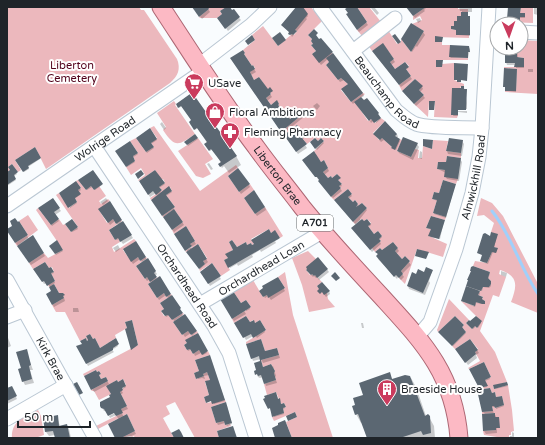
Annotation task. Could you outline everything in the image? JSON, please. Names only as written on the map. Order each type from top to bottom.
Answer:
[{"type":"main road","name":"Liberton Brae","points":[[161,7],[256,147],[322,232],[418,336],[426,347],[450,393],[456,416],[459,438]]},
{"type":"street","name":"Wolrige Road","points":[[7,206],[94,146],[201,68],[270,7]]},
{"type":"street","name":"Beauchamp Road","points":[[320,7],[396,110],[409,120],[425,126],[482,128]]},
{"type":"street","points":[[352,50],[395,18]]},
{"type":"street","name":"Alnwickhill Road","points":[[418,336],[430,322],[456,249],[472,193],[479,156],[489,56]]},
{"type":"street","name":"Orchardhead Road","points":[[94,146],[200,304],[229,353],[256,438]]},
{"type":"street","name":"Orchardhead Loan","points":[[200,304],[322,232]]},
{"type":"street","name":"Kirk Brae","points":[[7,280],[95,438]]},
{"type":"street","points":[[7,317],[25,310]]},
{"type":"street","points":[[7,418],[66,385]]},
{"type":"green space","name":"Liberton Cemetery","points":[[7,7],[139,7],[141,10],[144,10],[177,59],[179,66],[178,72],[170,83],[46,169],[35,147],[15,160],[21,170],[18,172],[12,164],[8,167],[10,170],[7,172]]},
{"type":"green space","points":[[208,7],[226,7],[220,11],[222,14],[217,18],[200,18],[199,17],[209,9]]},
{"type":"green space","points":[[303,7],[311,7],[322,21],[308,35],[312,39],[311,41],[313,44],[311,45],[316,51],[312,54],[333,53],[327,58],[329,62],[326,65],[338,80],[341,78],[348,84],[341,90],[351,102],[363,93],[365,94],[355,102],[368,121],[371,119],[375,123],[381,118],[385,121],[373,133],[379,140],[382,138],[392,148],[400,139],[402,140],[397,151],[411,157],[415,149],[419,150],[418,158],[422,158],[423,146],[432,149],[433,140],[448,141],[446,151],[461,153],[461,158],[447,156],[446,162],[438,162],[437,169],[445,170],[458,179],[456,184],[443,180],[439,193],[434,192],[432,199],[437,200],[433,213],[446,217],[445,220],[431,216],[426,228],[431,229],[429,236],[447,244],[443,257],[417,249],[405,284],[399,278],[403,274],[401,271],[410,261],[405,256],[402,259],[395,251],[398,248],[393,242],[382,250],[380,248],[375,252],[372,248],[381,241],[379,239],[382,236],[378,231],[374,234],[368,226],[371,223],[367,219],[364,221],[361,219],[355,224],[353,222],[367,208],[362,203],[356,207],[358,204],[355,200],[353,202],[348,197],[352,194],[348,189],[334,200],[331,197],[341,188],[339,186],[342,184],[338,180],[340,178],[337,174],[332,178],[331,176],[328,178],[323,172],[328,168],[324,160],[321,162],[315,155],[316,154],[314,151],[324,141],[321,138],[318,141],[315,138],[307,144],[302,138],[304,136],[297,125],[284,135],[281,132],[304,113],[301,109],[290,119],[278,105],[279,104],[277,101],[271,105],[266,98],[271,94],[259,77],[254,80],[250,72],[255,68],[244,54],[245,53],[243,50],[255,40],[252,35],[263,26],[278,46],[292,34],[294,35],[297,31],[295,30]]},
{"type":"green space","points":[[357,7],[372,7],[370,8],[381,22],[363,37],[357,30],[367,22]]},
{"type":"green space","points":[[426,7],[458,7],[458,9],[468,9],[468,12],[461,12],[461,16],[457,16],[457,21],[454,21],[454,26],[451,26],[451,29],[456,30],[456,35],[469,35],[469,38],[435,37],[435,42],[442,42],[442,45],[450,45],[450,57],[468,58],[468,60],[436,60],[436,67],[442,67],[442,64],[454,63],[454,80],[464,84],[464,86],[461,86],[451,115],[458,115],[457,118],[434,117],[435,101],[429,101],[428,117],[414,104],[424,95],[419,90],[422,86],[415,79],[402,91],[399,85],[411,76],[406,69],[409,66],[405,62],[395,69],[390,62],[394,59],[383,44],[372,51],[368,45],[388,30],[397,44],[401,42],[401,39],[411,52],[424,31],[412,24],[422,20],[420,16],[413,20],[413,16]]},
{"type":"green space","points":[[521,7],[533,7],[533,23],[529,23],[529,16],[525,16],[525,13],[520,13]]},
{"type":"green space","points":[[529,40],[538,41],[538,94],[505,92],[516,91],[517,69],[504,67],[524,67],[524,58],[517,57],[529,56]]},
{"type":"green space","points":[[174,101],[176,104],[175,105],[195,134],[181,143],[174,142],[167,136],[163,130],[166,127],[157,113]]},
{"type":"green space","points":[[154,126],[200,191],[236,165],[238,168],[228,176],[239,192],[250,184],[254,190],[244,198],[255,214],[265,207],[283,236],[280,238],[275,231],[271,233],[269,229],[251,239],[254,244],[252,245],[251,243],[247,245],[246,242],[237,247],[232,240],[229,242],[233,250],[226,254],[228,258],[224,260],[230,270],[221,276],[212,263],[200,271],[199,269],[205,264],[203,261],[207,258],[198,244],[186,252],[185,251],[192,247],[190,244],[195,241],[186,226],[174,234],[172,230],[183,222],[174,209],[163,217],[162,216],[175,207],[166,195],[172,191],[170,187],[151,200],[150,198],[162,190],[159,187],[165,183],[163,179],[161,180],[155,170],[139,181],[138,180],[145,175],[141,168],[131,175],[126,167],[135,161],[133,156],[138,153],[130,141],[136,138],[146,152],[154,147],[151,143],[157,138],[150,128]]},
{"type":"green space","points":[[198,138],[213,159],[205,164],[211,174],[203,178],[196,176],[178,151]]},
{"type":"green space","points":[[78,180],[86,190],[91,186],[94,190],[99,186],[106,196],[99,201],[101,204],[108,199],[110,201],[99,210],[107,223],[113,219],[116,224],[122,220],[109,230],[115,240],[118,238],[120,242],[112,247],[114,252],[134,239],[136,241],[123,250],[131,261],[138,257],[140,261],[146,257],[147,258],[136,266],[145,279],[147,277],[150,281],[160,276],[148,284],[157,298],[164,293],[166,297],[171,294],[172,295],[160,303],[164,309],[161,311],[164,316],[168,315],[172,320],[183,313],[184,314],[173,322],[182,335],[188,331],[191,335],[197,331],[198,333],[186,340],[187,343],[184,345],[187,350],[190,349],[193,354],[199,350],[202,354],[208,351],[210,355],[195,360],[199,371],[194,373],[196,379],[204,376],[203,374],[207,372],[210,380],[205,382],[209,395],[204,397],[206,403],[225,400],[226,402],[211,407],[216,423],[224,421],[225,425],[230,424],[231,426],[217,431],[219,438],[195,438],[175,402],[166,406],[170,414],[163,418],[174,438],[135,438],[134,436],[129,436],[121,438],[135,431],[127,414],[98,429],[96,426],[122,413],[121,409],[127,406],[120,392],[126,385],[123,379],[118,382],[117,380],[107,386],[111,394],[99,400],[94,391],[91,390],[108,381],[106,377],[101,379],[99,375],[101,374],[96,370],[84,376],[83,374],[138,345],[132,320],[125,322],[127,328],[115,335],[116,338],[100,348],[95,338],[93,339],[90,334],[86,336],[87,341],[86,338],[80,341],[65,312],[56,312],[52,305],[64,298],[64,295],[63,293],[59,293],[54,284],[49,287],[48,285],[55,281],[51,273],[54,272],[52,267],[49,268],[45,262],[33,269],[29,263],[44,253],[48,258],[63,250],[36,210],[38,208],[51,225],[59,219],[71,232],[78,227],[56,195],[59,193],[69,208],[77,202],[75,198],[78,190],[81,188],[76,181]]},
{"type":"green space","points":[[481,198],[492,203],[503,216],[538,284],[538,313],[511,302],[515,282],[511,275],[500,270],[499,274],[506,277],[499,297],[493,295],[480,331],[495,352],[507,382],[493,386],[494,389],[508,385],[514,431],[511,432],[509,438],[497,438],[484,435],[483,431],[496,430],[496,428],[499,428],[499,417],[495,417],[495,413],[482,414],[482,412],[493,411],[492,406],[495,408],[504,405],[502,396],[496,397],[495,392],[492,393],[490,388],[477,390],[487,386],[485,380],[491,377],[484,362],[469,369],[468,368],[480,361],[475,352],[478,349],[470,339],[455,349],[452,346],[466,332],[462,327],[464,325],[455,316],[438,332],[437,330],[449,299],[469,320],[466,323],[472,329],[475,326],[477,328],[481,321],[461,301],[474,306],[476,302],[484,304],[485,301],[482,299],[483,297],[478,295],[480,291],[467,286],[481,291],[483,287],[489,287],[491,284],[491,281],[488,278],[490,272],[473,266],[475,261],[487,263],[492,252],[497,248],[494,247],[491,232],[494,223],[484,215],[477,216]]},
{"type":"green space","points":[[28,215],[38,230],[17,246],[15,243],[28,235],[19,221]]},
{"type":"green space","points":[[308,251],[316,259],[306,270],[310,275],[315,275],[322,282],[317,286],[322,292],[327,293],[328,299],[335,307],[309,312],[302,285],[292,258]]},
{"type":"green space","points":[[285,272],[293,315],[333,438],[292,438],[286,422],[297,417],[295,412],[274,421],[272,417],[284,413],[283,408],[286,407],[284,403],[281,404],[276,392],[267,395],[264,384],[276,380],[274,373],[275,371],[271,364],[263,367],[261,360],[279,355],[277,348],[265,351],[261,339],[246,344],[246,342],[266,330],[260,320],[255,323],[253,320],[250,322],[246,316],[234,323],[232,319],[251,307],[246,300],[241,303],[233,291],[253,280],[263,297],[267,295],[268,297],[285,288],[278,277]]},
{"type":"green space","points":[[38,410],[41,416],[44,435],[35,438],[12,438],[12,432],[19,420]]},
{"type":"building","points":[[192,7],[208,7],[209,9],[199,17]]},
{"type":"building","points":[[226,7],[230,7],[232,10],[234,9],[240,17],[225,29],[217,18],[222,14],[220,11]]},
{"type":"building","points":[[296,7],[303,7],[308,14],[295,30],[297,31],[293,35],[290,35],[288,34],[289,32],[281,25]]},
{"type":"building","points":[[348,7],[357,7],[367,22],[357,30],[346,14],[348,13],[345,9]]},
{"type":"building","points":[[406,7],[426,7],[413,16]]},
{"type":"building","points":[[508,7],[521,7],[520,13],[525,13],[525,16],[507,16]]},
{"type":"building","points":[[461,12],[468,12],[468,16],[470,16],[470,35],[456,35],[456,30],[451,29],[451,26],[454,26],[454,21],[457,21],[457,16],[461,16]]},
{"type":"building","points":[[411,23],[424,31],[411,52],[401,39]]},
{"type":"building","points":[[314,29],[318,33],[316,35],[319,39],[321,38],[333,52],[319,63],[312,54],[316,51],[311,45],[313,44],[311,41],[312,39],[308,35]]},
{"type":"building","points":[[280,32],[286,40],[278,46],[272,38]]},
{"type":"building","points":[[395,34],[401,42],[398,44],[392,36]]},
{"type":"building","points":[[252,35],[255,40],[248,45],[245,41]]},
{"type":"building","points":[[435,36],[443,37],[442,42],[435,42]]},
{"type":"building","points":[[383,43],[394,59],[390,62],[395,69],[405,62],[409,67],[406,69],[411,76],[399,85],[372,51]]},
{"type":"building","points":[[450,45],[469,46],[470,52],[468,52],[468,58],[449,57]]},
{"type":"building","points":[[243,50],[245,53],[244,54],[255,69],[250,72],[254,80],[259,77],[268,89],[270,87],[273,91],[266,98],[271,105],[277,100],[278,105],[290,119],[301,109],[304,113],[281,132],[230,58]]},
{"type":"building","points":[[333,53],[363,93],[351,102],[341,89],[348,84],[341,78],[338,80],[326,65],[329,62],[326,58]]},
{"type":"building","points":[[505,56],[517,56],[524,58],[524,67],[514,67],[515,63],[505,63]]},
{"type":"building","points":[[436,60],[443,60],[442,67],[436,67]]},
{"type":"building","points":[[454,63],[468,64],[467,81],[461,80],[461,82],[457,82],[457,80],[454,80]]},
{"type":"building","points":[[504,68],[517,69],[516,91],[505,91],[505,87],[503,87]]},
{"type":"building","points":[[415,79],[423,86],[419,90],[424,95],[414,104],[402,91]]},
{"type":"building","points":[[461,86],[464,86],[464,89],[467,89],[466,110],[458,110],[458,115],[451,115],[452,88],[461,88]]},
{"type":"building","points":[[190,94],[194,95],[237,156],[220,167],[218,164],[221,162],[211,149],[209,151],[204,144],[207,142],[197,128],[194,130],[189,122],[191,120],[181,106],[178,108],[176,104]]},
{"type":"building","points":[[361,97],[364,100],[367,98],[379,113],[378,114],[381,118],[374,123],[371,119],[369,121],[354,102]]},
{"type":"building","points":[[429,101],[435,101],[434,110],[429,110]]},
{"type":"building","points":[[385,121],[397,134],[395,136],[400,139],[395,150],[391,148],[392,147],[382,138],[380,140],[373,134]]},
{"type":"building","points":[[297,125],[305,136],[302,138],[307,144],[296,152],[284,135]]},
{"type":"building","points":[[150,128],[157,139],[151,143],[154,147],[146,152],[136,138]]},
{"type":"building","points":[[195,134],[198,138],[187,145],[184,142]]},
{"type":"building","points":[[403,137],[418,143],[411,157],[397,151]]},
{"type":"building","points":[[315,138],[318,141],[321,138],[324,141],[315,149],[310,142]]},
{"type":"building","points":[[449,138],[463,140],[461,153],[446,151]]},
{"type":"building","points":[[423,139],[433,140],[432,149],[423,146]]},
{"type":"building","points":[[130,141],[138,153],[133,156],[135,161],[126,167],[115,151]]},
{"type":"building","points":[[35,147],[41,158],[28,166],[29,168],[23,172],[15,160]]},
{"type":"building","points":[[314,151],[321,162],[324,160],[328,168],[323,172],[328,178],[331,176],[332,178],[337,174],[341,178],[338,180],[342,184],[339,186],[341,188],[331,197],[318,181],[319,180],[317,177],[315,177],[302,160]]},
{"type":"building","points":[[447,156],[461,158],[458,179],[444,177],[445,170],[437,169],[438,162],[446,162]]},
{"type":"building","points":[[12,164],[18,172],[14,175],[16,179],[7,185],[7,172],[10,170],[8,167]]},
{"type":"building","points":[[238,168],[250,184],[239,192],[228,176]]},
{"type":"building","points":[[93,170],[103,184],[94,190],[91,186],[86,190],[78,180]]},
{"type":"building","points":[[141,170],[144,174],[138,179],[135,174]]},
{"type":"building","points":[[155,170],[165,183],[159,187],[162,190],[156,195],[153,191],[148,195],[139,181]]},
{"type":"building","points":[[443,180],[456,184],[446,217],[433,213],[437,200],[432,199],[434,192],[439,193]]},
{"type":"building","points":[[76,181],[81,188],[78,190],[81,194],[75,198],[77,202],[68,208],[59,193]]},
{"type":"building","points":[[169,186],[172,191],[166,195],[175,207],[162,216],[151,200]]},
{"type":"building","points":[[348,189],[352,194],[348,197],[353,202],[355,200],[358,204],[356,207],[362,203],[367,208],[353,222],[334,200]]},
{"type":"building","points":[[254,190],[265,207],[255,214],[244,198]]},
{"type":"building","points":[[53,198],[60,208],[54,212],[59,219],[51,225],[38,208]]},
{"type":"building","points":[[110,201],[122,220],[116,224],[113,219],[108,223],[98,209]]},
{"type":"building","points":[[174,209],[183,222],[172,230],[163,217]]},
{"type":"building","points":[[431,216],[445,220],[439,239],[428,236],[431,229],[426,228]]},
{"type":"building","points":[[15,218],[18,222],[19,221],[28,235],[15,243],[7,229],[12,226],[10,221]]},
{"type":"building","points":[[72,219],[78,227],[71,232],[65,224]]},
{"type":"building","points":[[362,219],[364,221],[367,219],[371,224],[368,226],[374,234],[378,231],[382,236],[379,239],[381,241],[370,250],[351,228]]},
{"type":"building","points":[[123,221],[132,235],[120,242],[118,238],[115,240],[109,230]]},
{"type":"building","points":[[186,226],[195,241],[190,244],[192,246],[185,251],[174,234]]},
{"type":"building","points":[[269,229],[271,233],[275,230],[280,238],[228,268],[224,260],[228,258],[225,254],[233,250],[229,242],[232,240],[237,247],[246,242],[247,245],[251,243],[252,245],[254,244],[251,240]]},
{"type":"building","points":[[491,232],[498,234],[494,247],[498,248],[496,253],[492,252],[487,263],[480,261],[482,255],[477,253],[483,234],[485,233],[490,236]]},
{"type":"building","points":[[33,235],[44,253],[29,263],[17,246]]},
{"type":"building","points":[[57,240],[63,250],[55,254],[49,246]]},
{"type":"building","points":[[136,241],[146,257],[140,261],[138,257],[131,262],[123,249]]},
{"type":"building","points":[[393,242],[398,248],[395,251],[402,259],[405,256],[410,261],[401,271],[403,274],[399,278],[396,275],[394,277],[376,256],[378,254],[375,252],[380,248],[382,250]]},
{"type":"building","points":[[198,244],[207,259],[203,261],[205,264],[199,269],[186,252]]},
{"type":"building","points":[[417,249],[429,252],[426,259],[415,256]]},
{"type":"building","points":[[318,257],[328,269],[317,278],[315,275],[311,275],[306,270],[306,267]]},
{"type":"building","points":[[148,258],[156,271],[154,273],[157,277],[150,282],[147,277],[145,279],[136,266]]},
{"type":"building","points":[[45,262],[54,272],[51,273],[55,281],[47,286],[44,281],[42,282],[33,269]]},
{"type":"building","points":[[212,263],[221,276],[208,284],[200,272]]},
{"type":"building","points":[[473,266],[490,272],[488,278],[491,281],[491,284],[489,287],[483,287],[481,291],[466,286],[471,267]]},
{"type":"building","points":[[426,267],[433,270],[423,293],[407,286],[412,272],[416,274],[418,269],[424,272]]},
{"type":"building","points":[[335,272],[340,278],[336,281],[331,276]]},
{"type":"building","points":[[160,276],[171,294],[166,297],[164,293],[157,298],[148,284]]},
{"type":"building","points":[[278,277],[285,288],[268,298],[267,295],[263,297],[259,291],[263,288],[262,286]]},
{"type":"building","points":[[322,282],[330,291],[324,295],[322,292],[320,294],[317,291],[319,289],[317,286]]},
{"type":"building","points":[[54,284],[59,293],[63,293],[65,295],[63,296],[64,298],[52,305],[46,294],[51,291],[49,287]]},
{"type":"building","points":[[466,286],[480,291],[478,295],[483,297],[482,299],[485,301],[485,304],[476,302],[475,306],[461,301]]},
{"type":"building","points":[[233,291],[241,303],[246,300],[251,307],[232,319],[220,299]]},
{"type":"building","points":[[172,295],[183,313],[172,320],[168,315],[165,316],[161,311],[164,309],[160,303]]},
{"type":"building","points":[[185,314],[197,331],[191,335],[188,331],[182,335],[173,322]]},
{"type":"building","points":[[246,316],[250,322],[254,320],[255,323],[260,320],[266,330],[253,338],[251,334],[243,338],[234,323]]},
{"type":"building","points":[[455,316],[464,325],[462,327],[466,332],[452,346],[438,332]]},
{"type":"building","points":[[476,316],[482,321],[477,328],[475,326],[472,329],[466,323]]},
{"type":"building","points":[[132,320],[138,345],[131,350],[125,329],[127,328],[125,322]]},
{"type":"building","points":[[198,333],[208,351],[202,355],[199,350],[193,354],[190,349],[187,350],[184,345],[187,343],[185,340]]},
{"type":"building","points":[[90,334],[93,339],[95,338],[100,348],[116,338],[119,344],[113,348],[113,350],[86,364],[76,346],[82,344],[80,341],[86,338],[87,341],[86,336]]},
{"type":"building","points":[[261,339],[265,351],[277,348],[279,355],[261,360],[263,367],[271,364],[275,371],[274,373],[276,380],[264,384],[261,375],[255,375],[254,371],[256,370],[254,363],[260,361],[259,356],[251,359],[246,344]]},
{"type":"building","points":[[470,339],[478,350],[475,352],[476,354],[465,363],[455,349]]},
{"type":"building","points":[[27,349],[31,365],[29,366],[32,379],[22,382],[18,369],[21,368],[16,352]]},
{"type":"building","points":[[210,355],[225,400],[212,404],[211,401],[206,403],[204,397],[209,395],[205,381],[210,380],[207,372],[203,374],[204,376],[196,379],[194,373],[199,371],[195,360]]},
{"type":"building","points":[[484,362],[491,377],[485,380],[488,386],[479,388],[469,369]]},
{"type":"building","points":[[96,370],[101,374],[99,375],[101,379],[106,377],[108,381],[91,390],[84,376]]},
{"type":"building","name":"Braeside House","points":[[390,372],[392,379],[405,375],[410,376],[425,416],[428,414],[430,416],[431,433],[423,435],[421,431],[403,438],[367,438],[358,414],[355,415],[352,406],[355,405],[353,398],[363,395],[359,383]]},
{"type":"building","points":[[123,379],[126,386],[122,388],[123,390],[120,392],[127,406],[121,409],[123,413],[116,416],[114,413],[108,416],[104,409],[100,406],[100,402],[110,397],[109,395],[111,394],[106,386],[117,380],[118,382]]},
{"type":"building","points":[[77,382],[83,393],[79,395],[73,384]]},
{"type":"building","points":[[507,382],[508,385],[494,389],[493,385]]},
{"type":"building","points":[[12,386],[17,396],[7,401],[7,388]]},
{"type":"building","points":[[490,388],[492,393],[495,392],[496,397],[502,396],[504,405],[495,408],[492,406],[493,411],[482,412],[477,390]]},
{"type":"building","points":[[276,392],[278,399],[280,398],[281,404],[284,403],[286,407],[283,408],[284,413],[272,417],[270,408],[268,409],[263,399],[265,398],[264,396]]},
{"type":"building","points":[[226,402],[232,423],[225,425],[224,421],[216,423],[211,407]]},
{"type":"building","points":[[295,412],[297,417],[288,421],[286,416]]},
{"type":"building","points":[[495,413],[495,417],[499,417],[500,428],[496,428],[496,430],[483,431],[482,414]]},
{"type":"building","points":[[127,414],[135,431],[121,438],[115,438],[108,424]]},
{"type":"building","points":[[58,415],[59,426],[67,424],[70,438],[55,438],[53,431],[45,432],[43,418]]},
{"type":"building","points":[[285,420],[292,438],[275,438],[272,428]]},
{"type":"building","points":[[233,426],[237,438],[219,438],[217,431]]},
{"type":"building","points":[[179,429],[184,438],[174,438],[171,433]]},
{"type":"waterway","points":[[492,211],[511,241],[526,274],[538,294]]},
{"type":"place","name":"USave","points":[[194,100]]},
{"type":"place","name":"Floral Ambitions","points":[[215,129]]},
{"type":"place","name":"Fleming Pharmacy","points":[[230,149]]},
{"type":"place","name":"Braeside House","points":[[387,406]]}]
